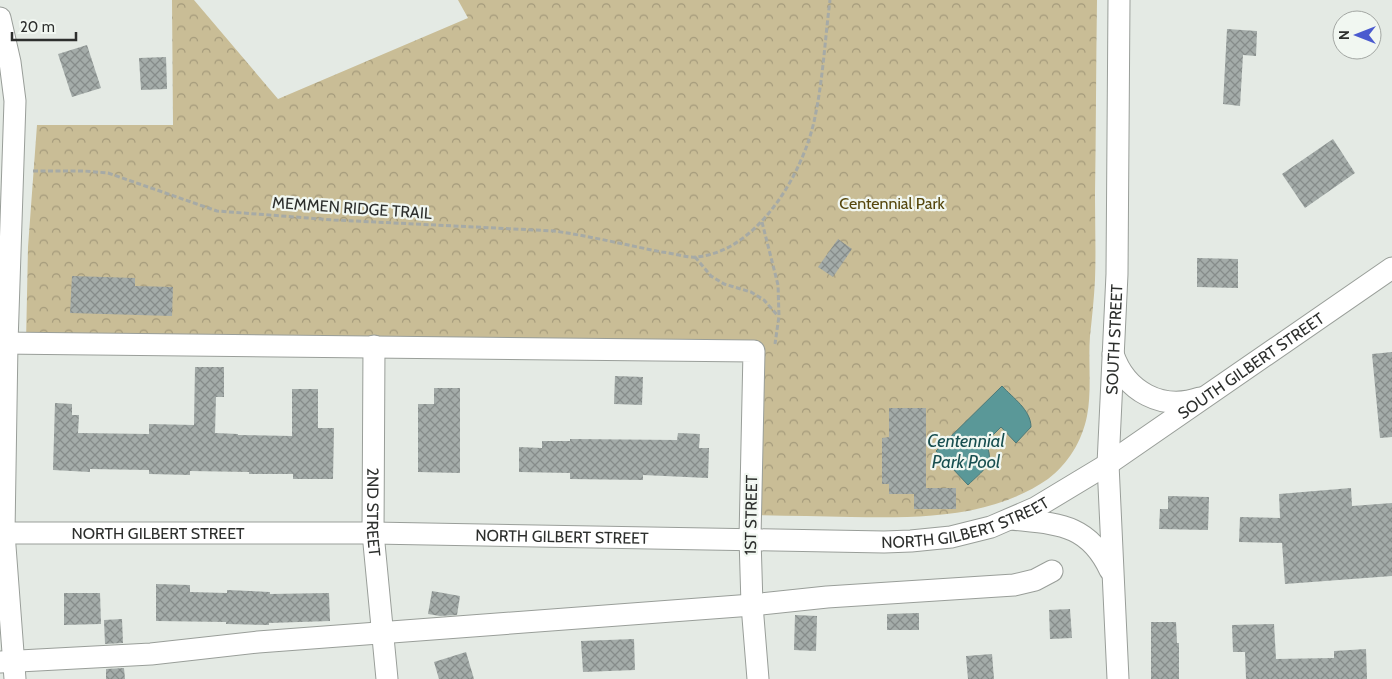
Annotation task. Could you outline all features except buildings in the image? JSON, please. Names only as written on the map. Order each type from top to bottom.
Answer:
[{"type":"street","name":"SOUTH STREET","points":[[1118,679],[1108,464],[1117,274],[1119,0]]},
{"type":"street","points":[[0,18],[10,62],[15,101],[6,171],[3,343],[2,532],[10,667],[258,642],[752,605],[827,597],[1014,585],[1035,580],[1052,571]]},
{"type":"street","name":"SOUTH GILBERT STREET","points":[[1108,464],[1392,268]]},
{"type":"street","points":[[3,343],[754,351]]},
{"type":"street","name":"2ND STREET","points":[[374,346],[373,532],[387,679]]},
{"type":"street","name":"1ST STREET","points":[[754,351],[750,538],[752,605],[758,679]]},
{"type":"street","points":[[1112,352],[1122,375],[1144,394],[1169,402],[1193,400],[1209,395]]},
{"type":"street","name":"NORTH GILBERT STREET","points":[[2,532],[373,532],[911,541],[951,537],[991,527],[1035,508],[1108,464]]},
{"type":"street","points":[[1011,519],[1056,524],[1083,534],[1100,551],[1112,576]]},
{"type":"path","name":"MEMMEN RIDGE TRAIL","points":[[6,171],[84,171],[108,173],[217,211],[334,220],[554,231],[580,234],[695,257],[710,254],[743,239],[762,222],[780,198],[805,150],[815,118],[830,0]]},
{"type":"path","points":[[754,351],[774,352],[779,316],[778,285],[762,222]]},
{"type":"path","points":[[695,257],[712,276],[724,284],[751,292],[764,300],[779,316]]},
{"type":"green space","name":"Centennial Park","points":[[172,0],[194,0],[278,99],[468,18],[458,0],[1097,0],[1095,280],[1090,336],[1090,386],[1087,416],[1078,443],[1068,459],[1048,479],[1026,492],[978,509],[927,516],[901,517],[751,515],[754,352],[26,343],[28,247],[37,125],[173,125]]},
{"type":"water","name":"Centennial Park Pool","points":[[1002,386],[1025,410],[1031,427],[1016,443],[1001,427],[985,443],[989,461],[983,471],[968,485],[936,451]]}]
